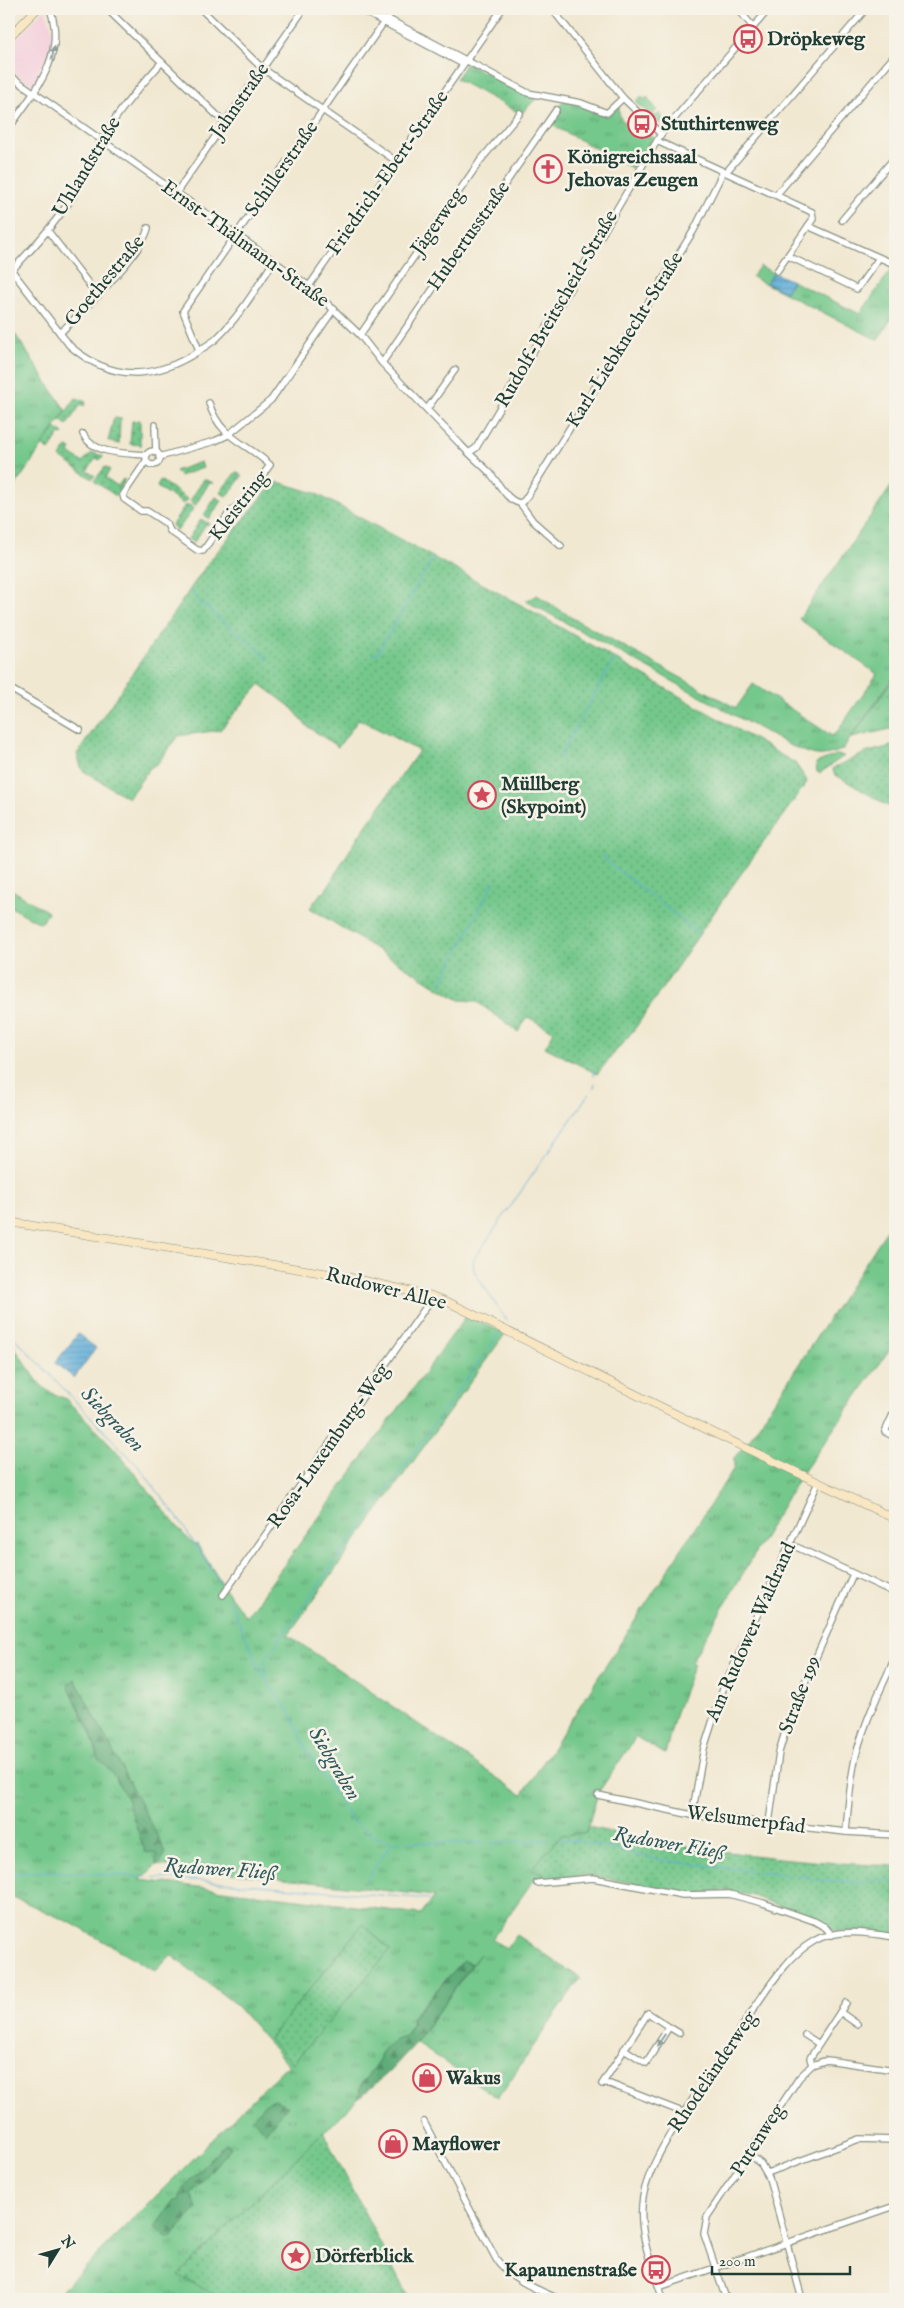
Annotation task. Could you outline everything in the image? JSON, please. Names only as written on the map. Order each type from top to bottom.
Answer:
[{"type":"street","points":[[9,37],[37,9]]},
{"type":"street","points":[[9,128],[50,66],[56,35],[50,9]]},
{"type":"street","points":[[107,9],[224,122]]},
{"type":"street","points":[[201,9],[262,68],[396,160]]},
{"type":"street","name":"Jahnstraße","points":[[176,193],[304,9]]},
{"type":"street","points":[[359,9],[386,20]]},
{"type":"street","points":[[369,9],[386,20],[528,93],[581,103],[601,112],[611,111],[623,98]]},
{"type":"street","name":"Schillerstraße","points":[[199,350],[184,311],[393,9]]},
{"type":"street","name":"Friedrich-Ebert-Straße","points":[[309,286],[502,9]]},
{"type":"street","points":[[552,9],[623,98],[659,138],[810,210],[814,214],[813,219],[777,271]]},
{"type":"street","points":[[738,9],[753,27]]},
{"type":"street","name":"Rudolf-Breitscheid-Straße","points":[[470,452],[476,448],[617,206],[659,138],[769,9]]},
{"type":"street","name":"Karl-Liebknecht-Straße","points":[[520,503],[524,501],[694,230],[725,171],[866,9]]},
{"type":"street","points":[[777,194],[895,55]]},
{"type":"street","name":"Uhlandstraße","points":[[10,268],[48,231],[72,197],[102,141],[126,103],[162,62]]},
{"type":"street","name":"Ernst-Thälmann-Straße","points":[[9,75],[309,286],[334,308],[360,335],[382,363],[466,451],[470,452],[506,493],[516,503],[520,503],[533,520],[561,546]]},
{"type":"street","name":"Hubertusstraße","points":[[382,363],[556,110]]},
{"type":"street","name":"Jägerweg","points":[[360,335],[480,161],[520,113]]},
{"type":"street","points":[[842,220],[895,157]]},
{"type":"street","points":[[808,226],[894,264]]},
{"type":"street","name":"Goethestraße","points":[[60,333],[98,296],[142,241],[148,228]]},
{"type":"street","points":[[48,231],[98,296]]},
{"type":"street","points":[[788,256],[856,289],[879,258]]},
{"type":"street","points":[[10,268],[70,346],[107,370],[126,373],[146,372],[168,367],[188,358],[218,338],[235,318],[274,261]]},
{"type":"street","points":[[147,458],[151,452],[158,455],[228,435],[271,400],[334,308]]},
{"type":"street","points":[[427,409],[455,370]]},
{"type":"street","name":"Kleistring","points":[[147,458],[123,495],[124,499],[141,511],[147,511],[168,524],[170,531],[197,550],[203,551],[230,512],[244,501],[270,465],[228,435],[212,415],[209,403]]},
{"type":"street","points":[[147,458],[150,464],[155,465],[159,462],[155,425]]},
{"type":"street","points":[[83,434],[87,442],[94,448],[147,458]]},
{"type":"street","points":[[9,688],[80,730]]},
{"type":"street","name":"Rudower Allee","points":[[9,1222],[342,1276],[432,1296],[790,1470],[894,1518]]},
{"type":"street","name":"Rosa-Luxemburg-Weg","points":[[223,1595],[432,1296]]},
{"type":"street","points":[[895,1410],[885,1432],[895,1437]]},
{"type":"street","name":"Am Rudower Waldrand","points":[[692,1814],[699,1770],[714,1711],[818,1483]]},
{"type":"street","points":[[790,1544],[895,1593]]},
{"type":"street","name":"Straße 199","points":[[769,1823],[779,1752],[790,1716],[853,1574]]},
{"type":"street","points":[[846,1832],[849,1792],[856,1757],[872,1710],[895,1658]]},
{"type":"street","name":"Welsumerpfad","points":[[598,1795],[692,1814],[846,1832],[895,1835]]},
{"type":"street","points":[[537,1883],[593,1878],[683,1895],[729,1894],[764,1902],[814,1921],[825,1927],[832,1935]]},
{"type":"street","name":"Rhodeländerweg","points":[[663,2299],[643,2229],[642,2198],[648,2176],[657,2158],[685,2113],[783,1968],[806,1946],[832,1935],[855,1933],[895,1937]]},
{"type":"street","points":[[846,2003],[810,2058],[812,2065],[834,2060],[895,2070]]},
{"type":"street","points":[[840,2012],[857,2024]]},
{"type":"street","points":[[679,2033],[648,2013],[602,2084],[610,2084],[685,2113]]},
{"type":"street","points":[[624,2049],[646,2063],[669,2028]]},
{"type":"street","points":[[805,2035],[819,2044]]},
{"type":"street","name":"Putenweg","points":[[726,2299],[704,2234],[707,2217],[799,2078],[812,2065]]},
{"type":"street","points":[[424,2122],[483,2238],[500,2264],[524,2283],[559,2299]]},
{"type":"street","points":[[767,2173],[854,2140],[865,2138],[895,2140]]},
{"type":"street","points":[[748,2154],[761,2164],[767,2173],[802,2299]]},
{"type":"street","points":[[659,2287],[895,2206]]},
{"type":"shaded area","points":[[45,9],[52,29],[52,45],[47,63],[45,61],[38,71],[42,74],[34,87],[30,82],[28,83],[9,69],[9,46]]},
{"type":"green space","points":[[466,63],[536,99],[521,114],[456,79]]},
{"type":"green space","points":[[642,97],[644,100],[647,97],[657,110],[653,113],[656,116],[660,113],[663,123],[659,123],[637,103],[637,100]]},
{"type":"green space","points":[[565,100],[608,116],[619,107],[620,116],[624,122],[631,123],[635,120],[654,138],[632,168],[548,123],[557,108]]},
{"type":"green space","points":[[895,264],[895,313],[878,340],[752,277],[760,266],[774,273],[767,283],[786,292],[792,281],[860,314]]},
{"type":"green space","points":[[9,325],[66,411],[9,495]]},
{"type":"green space","points":[[76,398],[86,402],[84,406],[81,404],[67,425],[60,420]]},
{"type":"green space","points":[[114,418],[122,419],[120,421],[119,444],[108,441]]},
{"type":"green space","points":[[140,420],[140,443],[142,445],[130,444],[132,421]]},
{"type":"green space","points":[[55,428],[64,434],[60,434],[49,450],[42,445]]},
{"type":"green space","points":[[67,447],[71,449],[69,453],[82,462],[92,453],[103,456],[100,460],[96,458],[87,471],[95,476],[92,479],[60,457]]},
{"type":"green space","points":[[201,462],[203,468],[180,476],[175,471]]},
{"type":"green space","points":[[105,467],[110,470],[105,478],[118,486],[123,479],[125,480],[116,496],[94,481]]},
{"type":"green space","points":[[236,472],[242,476],[227,497],[220,492]]},
{"type":"green space","points":[[204,479],[213,483],[209,483],[195,506],[190,501]]},
{"type":"green space","points":[[160,480],[187,499],[185,503],[157,487]]},
{"type":"green space","points":[[895,481],[895,675],[842,750],[833,753],[815,755],[789,745],[526,601],[537,595],[574,619],[736,708],[753,684],[832,736],[837,732],[877,674],[799,619]]},
{"type":"green space","points":[[278,482],[315,493],[532,611],[795,763],[806,779],[807,782],[728,892],[636,1027],[597,1074],[545,1047],[554,1032],[528,1017],[518,1032],[476,1001],[460,1000],[449,994],[310,908],[321,893],[324,893],[354,843],[419,751],[359,719],[338,747],[307,726],[291,707],[260,684],[220,730],[178,736],[158,763],[150,768],[128,798],[82,770],[77,754],[208,563],[267,491]]},
{"type":"green space","points":[[216,497],[222,501],[209,519],[204,515]]},
{"type":"green space","points":[[189,505],[194,508],[177,531],[172,525],[185,506]]},
{"type":"green space","points":[[201,519],[209,524],[206,524],[194,542],[188,539]]},
{"type":"green space","points":[[895,677],[895,728],[851,738]]},
{"type":"green space","points":[[895,745],[895,810],[834,774],[833,768],[865,753]]},
{"type":"green space","points":[[836,755],[844,756],[820,773],[817,772],[816,763]]},
{"type":"green space","points":[[9,888],[48,912],[43,921],[40,923],[9,906]]},
{"type":"green space","points":[[895,1218],[895,1342],[797,1481],[691,1662],[694,1664],[676,1712],[665,1754],[636,1737],[598,1793],[586,1833],[562,1835],[533,1867],[545,1876],[532,1882],[492,1939],[506,1949],[516,1935],[580,1978],[498,2098],[416,2043],[480,1954],[472,1964],[463,1961],[411,2018],[413,2023],[405,2037],[394,2039],[382,2052],[379,2060],[361,2085],[358,2099],[179,2275],[222,2299],[59,2299],[56,2296],[283,2069],[289,2066],[234,2003],[171,1955],[156,1971],[71,1923],[9,1895],[9,1340],[39,1383],[48,1391],[66,1399],[115,1449],[184,1535],[194,1544],[197,1544],[225,1589],[246,1617],[467,1315],[505,1334],[288,1635],[522,1795],[734,1468],[734,1458],[749,1440]],"holes":[[[156,1865],[177,1867],[434,1896],[421,1914],[140,1880]],[[363,1924],[390,1950],[293,2063],[269,2039]],[[225,2143],[231,2147],[190,2194],[155,2227],[175,2200],[180,2199],[181,2192]]]},
{"type":"green space","points":[[75,1679],[166,1853],[160,1863],[156,1865],[156,1854],[145,1852],[126,1796],[112,1773],[99,1759],[90,1732],[68,1685]]},
{"type":"green space","name":"Rudower Fließ","points":[[588,1827],[664,1842],[741,1854],[895,1866],[895,1935],[835,1931],[819,1921],[753,1896],[726,1890],[697,1895],[588,1875],[547,1881],[545,1876],[532,1868],[562,1835],[586,1833]]},
{"type":"green space","points":[[363,1924],[390,1950],[293,2063],[269,2039]]},
{"type":"green space","points":[[463,1961],[472,1964],[416,2043],[389,2072],[358,2099],[361,2085],[379,2060],[382,2052],[394,2039],[405,2036],[413,2023],[411,2019]]},
{"type":"green space","points":[[274,2100],[288,2106],[265,2132],[252,2119],[264,2104]]},
{"type":"green space","name":"Dörferblick","points":[[323,2132],[409,2299],[222,2299],[178,2275]]},
{"type":"green space","points":[[225,2143],[231,2147],[191,2194],[197,2208],[169,2239],[155,2227],[175,2200],[180,2199],[180,2192]]},
{"type":"water","points":[[774,273],[792,281],[786,292],[766,283]]},
{"type":"water","points":[[78,1334],[96,1348],[74,1378],[55,1363]]},
{"type":"waterway","points":[[373,654],[377,654],[433,558]]},
{"type":"waterway","points":[[193,592],[195,598],[266,656],[267,660]]},
{"type":"waterway","points":[[562,760],[560,756],[613,661],[616,659]]},
{"type":"waterway","points":[[604,855],[604,859],[700,934]]},
{"type":"waterway","points":[[441,983],[493,884],[491,880]]},
{"type":"waterway","points":[[593,1070],[594,1076]]},
{"type":"waterway","points":[[507,1321],[475,1273],[474,1259],[593,1090],[595,1084]]},
{"type":"waterway","name":"Siebgraben","points":[[9,1332],[138,1466],[177,1517],[221,1584]]},
{"type":"waterway","points":[[263,1676],[266,1675],[264,1661],[499,1334]]},
{"type":"waterway","name":"Siebgraben","points":[[229,1599],[263,1676],[290,1712],[307,1751],[353,1822],[375,1837],[392,1842],[485,1843]]},
{"type":"waterway","name":"Siebgraben","points":[[491,1843],[548,1840]]},
{"type":"waterway","name":"Siebgraben","points":[[560,1840],[579,1841]]},
{"type":"waterway","name":"Rudower Fließ","points":[[583,1842],[654,1859],[750,1871]]},
{"type":"waterway","points":[[366,1880],[391,1844]]},
{"type":"waterway","name":"Rudower Fließ","points":[[9,1874],[49,1871],[208,1881],[429,1899]]},
{"type":"waterway","name":"Rudower Fließ","points":[[756,1872],[798,1877],[807,1876],[815,1880],[861,1882],[885,1879],[895,1883]]},
{"type":"place","name":"Dröpkeweg","points":[[748,39]]},
{"type":"place","name":"Stuthirtenweg","points":[[642,124]]},
{"type":"place","name":"Königreichssaal Jehovas Zeugen","points":[[548,169]]},
{"type":"place","name":"Müllberg (Skypoint)","points":[[482,795]]},
{"type":"place","name":"Wakus","points":[[427,2078]]},
{"type":"place","name":"Mayflower","points":[[393,2144]]},
{"type":"place","name":"Dörferblick","points":[[296,2256]]},
{"type":"place","name":"Kapaunenstraße","points":[[656,2270]]}]
